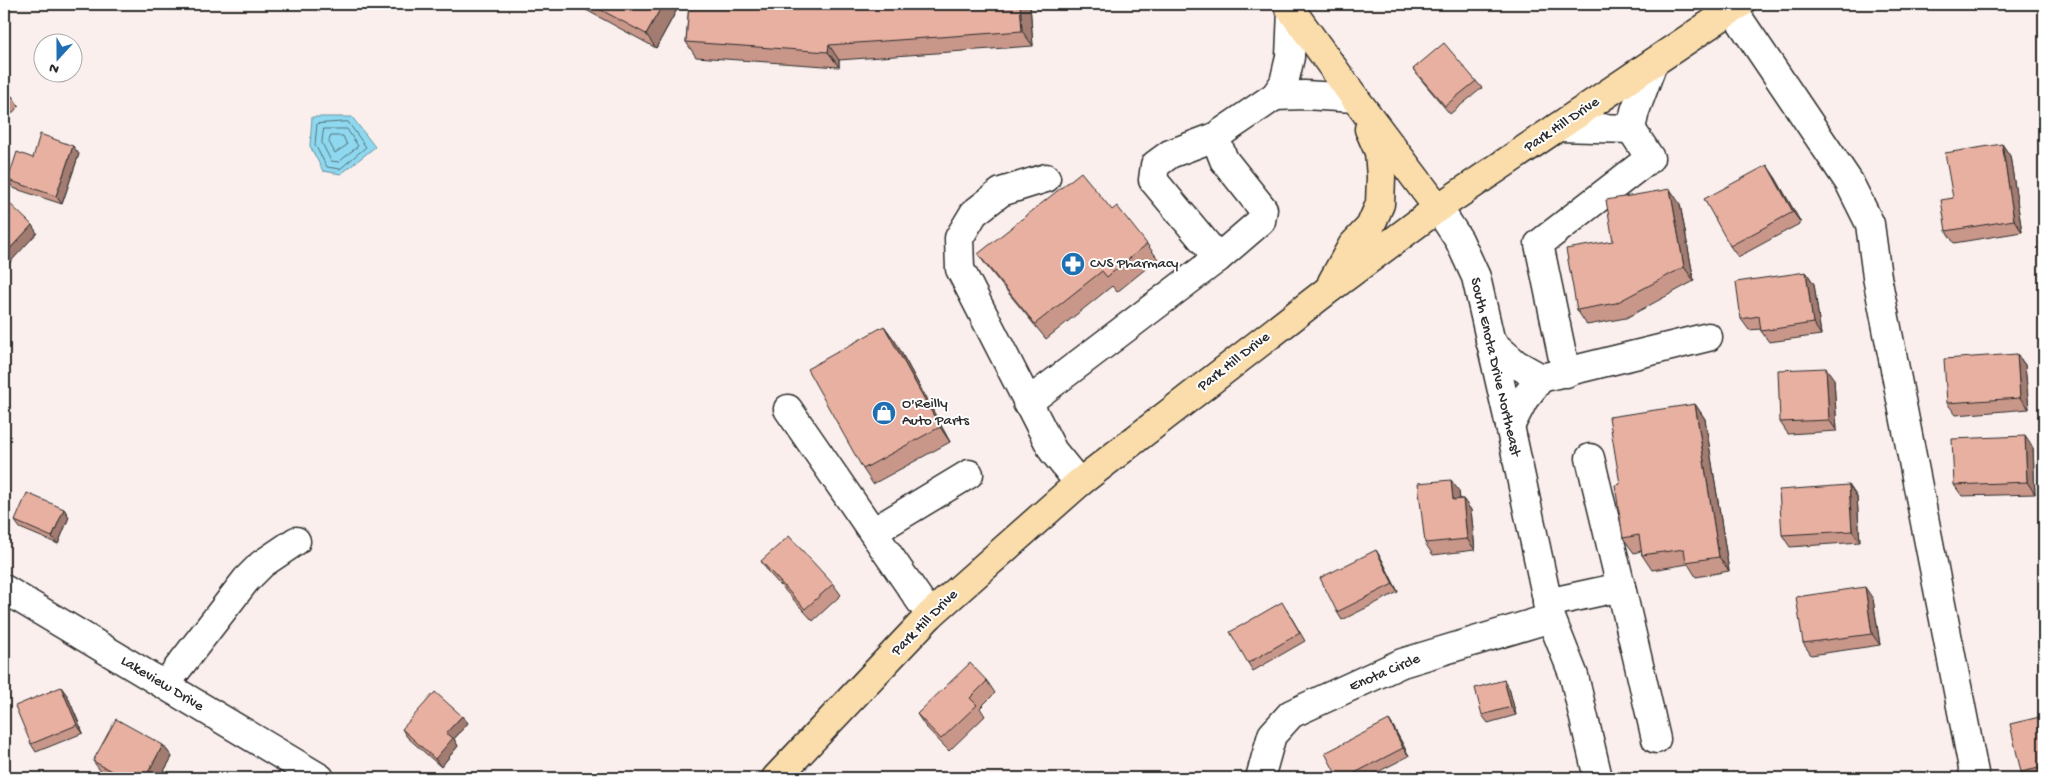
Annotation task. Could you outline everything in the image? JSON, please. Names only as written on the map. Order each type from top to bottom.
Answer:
[{"type":"main road","name":"South Enota Drive Northeast","points":[[1289,7],[1438,208]]},
{"type":"main road","name":"Park Hill Drive","points":[[776,778],[930,615],[1079,483],[1328,290],[1438,208],[1736,7]]},
{"type":"main road","points":[[1328,290],[1352,246],[1370,227],[1380,204],[1382,177],[1379,152],[1355,98]]},
{"type":"street","points":[[1218,258],[1153,180],[1156,165],[1170,154],[1215,137],[1275,96],[1284,82],[1290,57],[1289,7]]},
{"type":"street","points":[[1736,7],[1849,182],[1870,224],[1877,277],[1975,778]]},
{"type":"street","points":[[1553,376],[1539,244],[1650,158],[1631,128],[1635,111],[1653,63]]},
{"type":"street","points":[[1275,96],[1304,95],[1355,98]]},
{"type":"street","points":[[1558,128],[1631,128]]},
{"type":"street","points":[[1027,403],[1218,258],[1261,221],[1264,209],[1224,160],[1215,137]]},
{"type":"street","points":[[1046,178],[1001,192],[974,213],[959,238],[960,269],[1053,451],[1079,483]]},
{"type":"street","name":"South Enota Drive Northeast","points":[[1438,208],[1458,240],[1476,277],[1549,611],[1574,676],[1598,778]]},
{"type":"street","points":[[1510,426],[1524,399],[1553,376],[1708,338]]},
{"type":"street","points":[[1490,341],[1516,364],[1553,376]]},
{"type":"street","points":[[788,409],[930,615]]},
{"type":"street","points":[[1590,458],[1656,739]]},
{"type":"street","points":[[873,532],[970,474]]},
{"type":"street","points":[[164,685],[246,580],[262,564],[296,541]]},
{"type":"street","name":"Enota Circle","points":[[1260,778],[1272,735],[1291,714],[1402,662],[1621,587]]},
{"type":"street","name":"Lakeview Drive","points":[[4,589],[320,778]]},
{"type":"water","points":[[312,117],[352,117],[375,147],[341,174],[323,171],[310,146]]},
{"type":"building","points":[[590,4],[663,4],[646,34]]},
{"type":"building","points":[[689,4],[1020,4],[1022,31],[829,45],[828,52],[686,42]]},
{"type":"building","points":[[1444,43],[1476,81],[1445,106],[1413,69]]},
{"type":"building","points":[[4,88],[12,96],[4,105]]},
{"type":"building","points":[[40,134],[73,146],[56,196],[8,180],[17,152],[33,158]]},
{"type":"building","points":[[2002,144],[2014,220],[1946,231],[1941,200],[1953,198],[1945,153]]},
{"type":"building","points":[[1767,165],[1793,212],[1730,246],[1704,199]]},
{"type":"building","name":"CVS Pharmacy","points":[[1081,172],[1112,210],[1117,206],[1147,244],[1107,277],[1102,271],[1035,324],[978,254]]},
{"type":"building","points":[[1670,189],[1684,267],[1616,303],[1577,310],[1566,249],[1613,241],[1606,200]]},
{"type":"building","points":[[7,201],[32,225],[4,255],[4,204]]},
{"type":"building","points":[[1806,272],[1813,323],[1761,331],[1759,316],[1741,319],[1736,282]]},
{"type":"building","name":"O'Reilly Auto Parts","points":[[884,326],[940,427],[863,469],[807,369]]},
{"type":"building","points":[[2017,354],[2020,398],[1947,403],[1944,359]]},
{"type":"building","points":[[1826,368],[1829,420],[1780,422],[1778,370]]},
{"type":"building","points":[[1695,404],[1719,557],[1686,562],[1684,549],[1642,555],[1639,535],[1623,538],[1615,485],[1620,484],[1609,417]]},
{"type":"building","points":[[2025,436],[2027,482],[1954,485],[1952,439]]},
{"type":"building","points":[[1451,480],[1453,500],[1463,499],[1467,539],[1425,543],[1418,483]]},
{"type":"building","points":[[1849,485],[1852,531],[1782,535],[1779,490]]},
{"type":"building","points":[[27,493],[64,509],[52,537],[15,521]]},
{"type":"building","points":[[789,536],[833,584],[805,609],[761,561]]},
{"type":"building","points":[[1376,550],[1393,584],[1337,612],[1320,578]]},
{"type":"building","points":[[1865,587],[1872,634],[1803,643],[1796,597]]},
{"type":"building","points":[[1282,602],[1300,633],[1248,663],[1230,632]]},
{"type":"building","points":[[970,663],[987,681],[970,698],[977,705],[941,739],[917,714]]},
{"type":"building","points":[[1504,680],[1511,707],[1482,715],[1475,688]]},
{"type":"building","points":[[61,687],[77,725],[31,744],[15,706]]},
{"type":"building","points":[[435,692],[462,716],[446,733],[453,738],[435,759],[402,729]]},
{"type":"building","points":[[2044,716],[2044,767],[2021,772],[2010,724]]},
{"type":"building","points":[[116,719],[163,745],[145,778],[124,778],[93,761]]},
{"type":"building","points":[[1389,720],[1403,748],[1345,778],[1338,778],[1325,753]]},
{"type":"place","name":"CVS Pharmacy","points":[[1073,264]]},
{"type":"place","name":"O'Reilly Auto Parts","points":[[884,413]]}]
